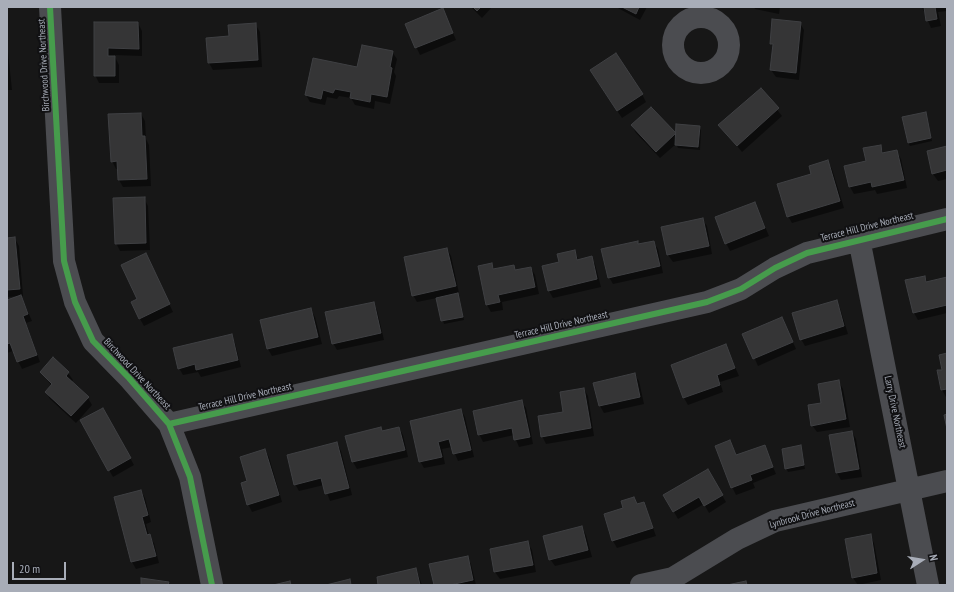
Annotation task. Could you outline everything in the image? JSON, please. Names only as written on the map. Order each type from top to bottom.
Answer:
[{"type":"street","name":"Birchwood Drive Northeast","points":[[50,7],[64,260],[76,302],[93,341],[129,378],[169,424],[190,477],[212,585]]},
{"type":"street","name":"Terrace Hill Drive Northeast","points":[[169,424],[708,302],[741,289],[775,268],[807,252],[947,219]]},
{"type":"street","name":"Larry Drive Northeast","points":[[859,239],[928,585]]},
{"type":"street","name":"Lynbrook Drive Northeast","points":[[641,585],[674,581],[737,539],[775,521],[947,481]]},
{"type":"building","points":[[473,7],[481,7],[477,11]]},
{"type":"building","points":[[622,7],[639,7],[636,14]]},
{"type":"building","points":[[924,7],[935,7],[937,19],[926,21]]},
{"type":"building","points":[[443,8],[453,33],[415,48],[405,24]]},
{"type":"building","points":[[772,19],[801,22],[796,73],[770,70],[773,44],[770,44]]},
{"type":"building","points":[[94,22],[138,22],[139,49],[108,48],[108,56],[115,56],[115,76],[94,76]]},
{"type":"building","points":[[256,23],[258,60],[208,63],[206,38],[229,36],[228,25]]},
{"type":"building","points":[[362,45],[393,51],[390,67],[392,68],[387,97],[371,94],[370,102],[350,98],[351,92],[335,89],[333,93],[323,90],[321,99],[305,95],[313,58],[357,67]]},
{"type":"building","points":[[616,53],[643,94],[617,111],[590,70]]},
{"type":"building","points":[[761,88],[779,108],[737,146],[718,125]]},
{"type":"building","points":[[651,107],[676,133],[656,152],[631,125]]},
{"type":"building","points":[[926,112],[931,138],[908,143],[902,117]]},
{"type":"building","points":[[141,113],[142,136],[145,136],[147,179],[118,180],[117,161],[111,162],[108,114]]},
{"type":"building","points":[[676,124],[700,126],[698,147],[675,145]]},
{"type":"building","points":[[881,145],[882,153],[897,150],[904,180],[872,187],[871,182],[849,187],[844,166],[866,161],[863,148]]},
{"type":"building","points":[[947,146],[947,170],[932,174],[927,151]]},
{"type":"building","points":[[828,160],[840,201],[787,217],[777,184],[811,174],[809,166]]},
{"type":"building","points":[[145,197],[146,243],[115,244],[113,198]]},
{"type":"building","points":[[755,202],[765,228],[725,244],[715,217]]},
{"type":"building","points":[[703,218],[709,246],[667,255],[661,227]]},
{"type":"building","points":[[15,237],[20,289],[7,290],[7,238]]},
{"type":"building","points":[[638,241],[638,244],[654,241],[660,266],[608,278],[601,249]]},
{"type":"building","points":[[447,248],[456,286],[412,296],[404,257]]},
{"type":"building","points":[[575,250],[577,260],[592,256],[597,279],[548,291],[542,266],[559,262],[557,254]]},
{"type":"building","points":[[146,253],[170,304],[139,319],[131,302],[137,299],[121,265]]},
{"type":"building","points":[[492,263],[493,269],[514,265],[515,270],[531,267],[535,287],[498,295],[500,302],[486,305],[478,266]]},
{"type":"building","points":[[925,276],[926,282],[947,277],[947,305],[913,313],[905,280]]},
{"type":"building","points":[[458,293],[463,317],[441,321],[436,298]]},
{"type":"building","points":[[21,295],[28,314],[23,316],[37,355],[17,362],[10,343],[7,344],[7,300]]},
{"type":"building","points":[[837,300],[844,326],[800,340],[792,313]]},
{"type":"building","points":[[374,302],[381,333],[332,344],[325,312]]},
{"type":"building","points":[[311,308],[318,337],[267,349],[260,320]]},
{"type":"building","points":[[782,317],[793,342],[753,359],[742,334]]},
{"type":"building","points":[[232,334],[238,360],[196,370],[195,364],[178,369],[173,348]]},
{"type":"building","points":[[726,344],[735,368],[717,375],[720,385],[683,398],[671,365]]},
{"type":"building","points":[[947,353],[947,389],[941,390],[937,370],[942,370],[939,355]]},
{"type":"building","points":[[53,357],[69,372],[66,376],[89,397],[71,416],[45,392],[52,384],[40,372]]},
{"type":"building","points":[[635,373],[640,397],[599,406],[593,383]]},
{"type":"building","points":[[839,380],[846,419],[811,426],[808,405],[821,403],[818,384]]},
{"type":"building","points":[[584,388],[591,428],[541,437],[538,416],[563,412],[560,392]]},
{"type":"building","points":[[522,400],[530,437],[514,440],[512,428],[478,435],[473,411]]},
{"type":"building","points":[[103,408],[131,458],[108,471],[80,420]]},
{"type":"building","points":[[461,409],[471,450],[453,454],[449,439],[438,442],[442,457],[419,462],[410,421]]},
{"type":"building","points":[[947,414],[947,429],[944,415]]},
{"type":"building","points":[[381,427],[382,431],[399,427],[405,450],[352,462],[345,436]]},
{"type":"building","points":[[852,431],[859,469],[836,473],[829,435]]},
{"type":"building","points":[[730,440],[736,455],[765,445],[773,467],[750,475],[752,480],[731,488],[715,446]]},
{"type":"building","points":[[337,442],[349,488],[325,494],[321,478],[294,485],[287,455]]},
{"type":"building","points":[[801,445],[804,465],[785,469],[782,449]]},
{"type":"building","points":[[265,449],[279,495],[247,505],[241,483],[247,481],[240,457]]},
{"type":"building","points":[[708,469],[723,495],[704,506],[699,497],[673,512],[663,495]]},
{"type":"building","points":[[141,490],[148,515],[142,517],[147,535],[150,534],[156,556],[131,562],[114,497]]},
{"type":"building","points":[[634,497],[637,504],[644,502],[653,528],[612,541],[604,514],[623,508],[621,501]]},
{"type":"building","points":[[582,526],[588,550],[549,560],[543,536]]},
{"type":"building","points":[[871,534],[877,573],[852,578],[845,539]]},
{"type":"building","points":[[528,541],[533,565],[494,572],[490,549]]},
{"type":"building","points":[[468,556],[473,580],[450,585],[434,585],[429,564]]},
{"type":"building","points":[[416,568],[420,585],[378,585],[377,577]]},
{"type":"building","points":[[141,578],[169,582],[168,585],[141,585]]},
{"type":"building","points":[[350,579],[351,585],[326,585]]},
{"type":"building","points":[[290,581],[291,585],[273,585]]},
{"type":"building","points":[[746,581],[747,585],[727,585]]},
{"type":"cycle path","points":[[50,7],[64,261],[75,302],[93,341],[129,378],[169,424],[190,477],[212,585]]},
{"type":"cycle path","points":[[169,424],[707,302],[741,289],[775,268],[807,253],[947,219]]}]
